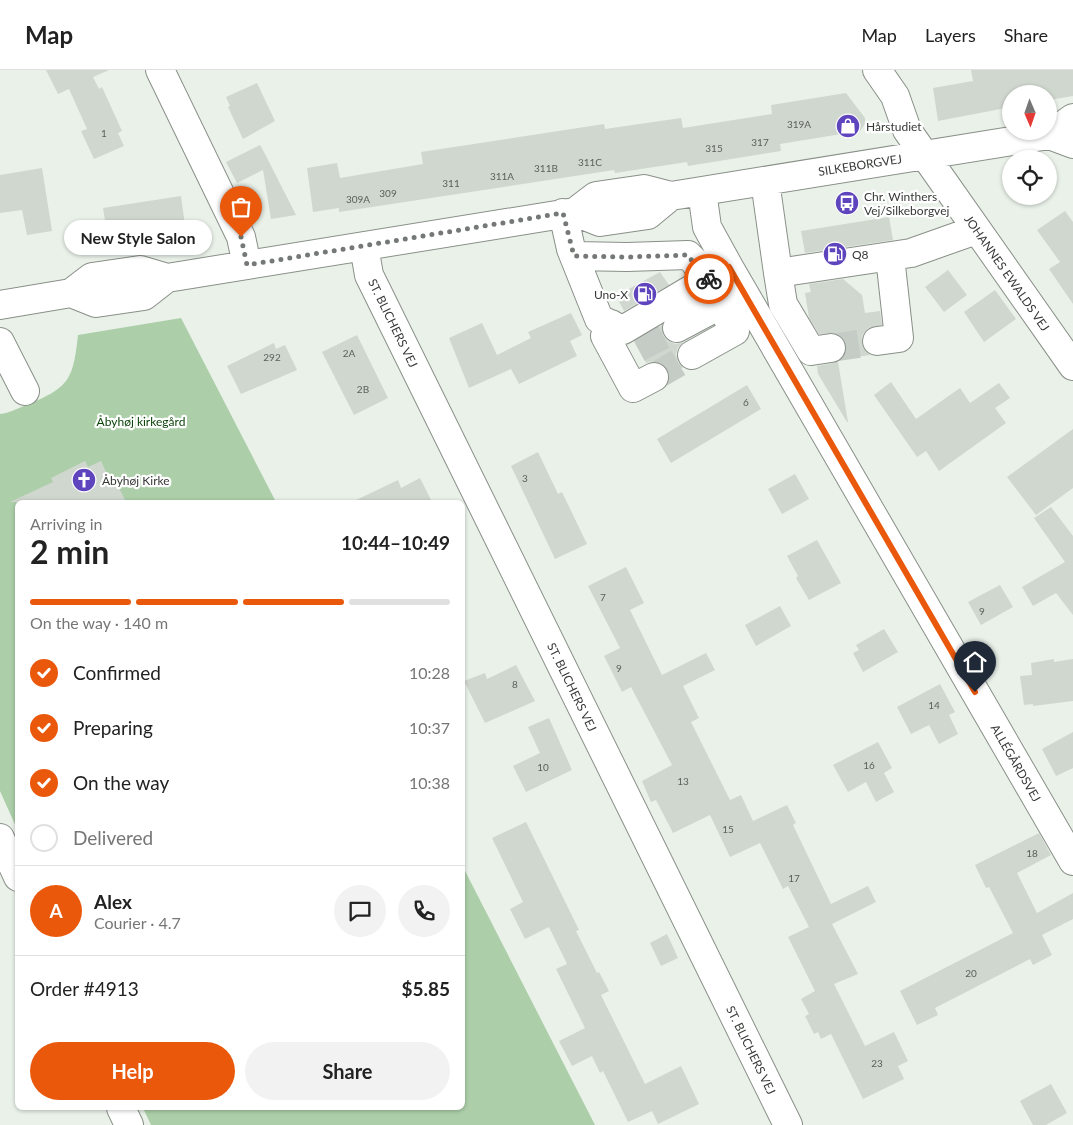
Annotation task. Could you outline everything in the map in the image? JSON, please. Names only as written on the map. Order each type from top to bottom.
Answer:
[{"type":"street","points":[[160,70],[241,237],[247,265]]},
{"type":"street","name":"JOHANNES EWALDS VEJ","points":[[877,70],[895,96],[907,130],[1073,366]]},
{"type":"street","name":"SILKEBORGVEJ","points":[[569,213],[600,222],[648,214],[671,196],[924,155],[1061,139],[1073,118]]},
{"type":"street","points":[[765,181],[784,304],[811,351],[831,348]]},
{"type":"street","name":"ALLÉGÅRDSVEJ","points":[[702,191],[707,226],[718,274],[1073,861]]},
{"type":"street","points":[[0,305],[71,293],[96,303],[144,296],[167,278],[569,213],[574,256],[599,319],[623,330],[718,274]]},
{"type":"street","points":[[778,273],[911,253],[976,230]]},
{"type":"street","name":"ST. BLICHERS VEJ","points":[[364,246],[369,275],[788,1125]]},
{"type":"street","points":[[574,256],[688,255],[718,274]]},
{"type":"street","points":[[877,341],[899,338],[890,256]]},
{"type":"street","points":[[692,355],[735,331],[720,305],[718,274]]},
{"type":"street","points":[[677,328],[720,305]]},
{"type":"street","points":[[611,324],[605,336],[628,354],[634,388],[654,377]]},
{"type":"street","points":[[0,342],[25,391]]},
{"type":"street","points":[[0,838],[15,870]]},
{"type":"street","points":[[122,1110],[129,1125]]},
{"type":"green space","name":"Åbyhøj kirkegård","points":[[181,318],[275,500],[15,500],[15,825],[0,791],[0,414],[43,398],[67,380],[74,362],[78,335]]},
{"type":"green space","points":[[465,871],[595,1125],[151,1125],[144,1110],[465,1110]]},
{"type":"building","points":[[46,70],[109,70],[93,77],[99,89],[102,87],[122,131],[118,133],[124,146],[94,159],[81,131],[87,129],[69,89],[58,94]]},
{"type":"building","points":[[971,70],[1073,70],[1073,96],[1058,98],[1058,85],[1002,85],[1002,109],[938,121],[933,88],[973,81]]},
{"type":"building","points":[[257,83],[275,121],[243,139],[228,107],[230,106],[226,97]]},
{"type":"building","points":[[846,93],[865,118],[865,124],[860,131],[780,144],[781,151],[688,166],[687,162],[615,173],[614,170],[339,212],[339,208],[313,212],[307,168],[337,163],[340,178],[423,164],[421,152],[604,124],[605,129],[681,118],[683,128],[772,114],[771,105]]},
{"type":"building","points":[[260,145],[296,215],[271,219],[263,170],[237,183],[226,162]]},
{"type":"building","points":[[42,168],[52,231],[27,235],[22,210],[0,213],[0,175]]},
{"type":"building","points":[[181,196],[186,233],[109,245],[103,208]]},
{"type":"building","points":[[1065,211],[1073,222],[1073,304],[1049,269],[1060,262],[1037,230]]},
{"type":"building","points":[[889,217],[893,240],[805,253],[801,231]]},
{"type":"building","points":[[948,270],[967,295],[944,312],[925,287]]},
{"type":"building","name":"Uno-X","points":[[660,272],[669,285],[624,311],[616,296]]},
{"type":"building","points":[[843,279],[862,295],[865,313],[880,311],[882,325],[868,328],[862,336],[862,344],[870,355],[842,359],[846,346],[843,338],[836,333],[819,334],[809,318],[805,293],[811,292],[809,284]]},
{"type":"building","points":[[995,290],[1016,319],[984,342],[964,312]]},
{"type":"building","points":[[571,313],[582,335],[570,341],[577,356],[519,384],[511,369],[469,388],[449,338],[482,323],[497,355],[531,338],[528,332]]},
{"type":"building","points":[[662,325],[663,335],[668,341],[676,344],[684,342],[678,347],[676,354],[678,362],[683,367],[669,375],[662,364],[654,361],[646,363],[634,342]]},
{"type":"building","points":[[357,335],[388,398],[354,415],[322,352]]},
{"type":"building","points":[[274,343],[276,349],[285,345],[297,370],[241,394],[227,366]]},
{"type":"building","points":[[838,362],[848,422],[818,374],[817,366]]},
{"type":"building","points":[[891,382],[916,419],[960,388],[970,403],[999,383],[1010,398],[995,408],[1006,423],[939,471],[926,451],[917,457],[874,395]]},
{"type":"building","points":[[747,385],[761,409],[671,463],[657,439]]},
{"type":"building","points":[[1073,429],[1073,488],[1036,515],[1007,477]]},
{"type":"building","points":[[538,452],[558,494],[562,492],[587,544],[555,559],[511,466]]},
{"type":"building","name":"Åbyhøj Kirke","points":[[85,461],[88,467],[101,461],[108,476],[112,474],[125,500],[15,500],[15,502],[10,502],[53,482],[51,478]]},
{"type":"building","points":[[795,474],[809,499],[782,514],[768,489]]},
{"type":"building","points":[[420,478],[431,500],[356,500],[398,480],[401,488]]},
{"type":"building","points":[[1051,507],[1073,536],[1073,615],[1056,593],[1033,606],[1022,587],[1065,562],[1034,518]]},
{"type":"building","points":[[817,540],[841,583],[809,600],[796,578],[798,576],[787,556]]},
{"type":"building","points":[[626,567],[644,603],[630,610],[662,675],[706,653],[715,670],[683,686],[699,718],[691,722],[730,800],[741,795],[753,821],[787,805],[796,823],[793,825],[831,904],[868,886],[876,902],[832,924],[858,974],[834,984],[865,1046],[894,1032],[908,1061],[898,1066],[904,1079],[863,1099],[831,1034],[821,1039],[818,1032],[814,1034],[805,1016],[809,1014],[801,999],[815,991],[788,937],[809,927],[788,886],[783,889],[760,843],[730,857],[710,815],[673,833],[656,800],[651,802],[642,781],[672,765],[631,687],[622,692],[604,656],[620,648],[588,586]]},
{"type":"building","points":[[1000,585],[1013,607],[981,625],[968,602]]},
{"type":"building","points":[[780,606],[791,626],[756,646],[745,625]]},
{"type":"building","points":[[884,629],[898,652],[863,672],[853,653],[859,650],[856,645]]},
{"type":"building","points":[[1054,659],[1054,662],[1073,659],[1073,701],[1033,706],[1033,704],[1024,705],[1020,676],[1032,675],[1031,663]]},
{"type":"building","points":[[516,665],[535,701],[485,723],[465,681],[485,673],[487,679]]},
{"type":"building","points":[[940,684],[955,712],[949,715],[958,734],[939,744],[929,725],[911,734],[897,707]]},
{"type":"building","points":[[549,718],[572,770],[526,792],[513,766],[540,753],[528,727]]},
{"type":"building","points":[[1073,732],[1073,768],[1056,776],[1042,749]]},
{"type":"building","points":[[878,742],[892,768],[884,773],[894,792],[876,802],[866,782],[848,792],[833,765]]},
{"type":"building","points":[[526,822],[579,930],[576,931],[597,973],[599,972],[609,991],[601,995],[645,1084],[681,1066],[699,1104],[658,1124],[652,1111],[628,1122],[603,1071],[600,1073],[592,1056],[572,1066],[559,1041],[585,1028],[556,969],[567,964],[549,927],[525,939],[510,909],[523,902],[492,838]]},
{"type":"building","points":[[1039,833],[1051,855],[1017,873],[1037,913],[1073,893],[1073,919],[1042,935],[1052,955],[1033,965],[1030,959],[935,1008],[938,1015],[917,1025],[900,991],[1013,933],[989,887],[986,888],[975,865]]},
{"type":"building","points":[[667,934],[678,958],[661,966],[650,943]]},
{"type":"building","points":[[1051,1084],[1067,1113],[1046,1125],[1033,1125],[1020,1101]]},
{"type":"tunnel","points":[[638,348],[677,328]]},
{"type":"tunnel","points":[[831,348],[877,341]]},
{"type":"tunnel","points":[[654,377],[692,355]]},
{"type":"way so far","points":[[241,237],[247,265],[563,213],[574,256],[688,255],[695,262],[706,281],[709,279]]},
{"type":"place","name":"Hårstudiet","points":[[848,126]]},
{"type":"place","name":"Chr. Winthers Vej/Silkeborgvej","points":[[847,203]]},
{"type":"place","name":"New Style Salon","points":[[241,237]]},
{"type":"place","name":"Q8","points":[[835,254]]},
{"type":"place","name":"Uno-X","points":[[645,294]]},
{"type":"place","name":"Åbyhøj Kirke","points":[[84,480]]},
{"type":"route","points":[[709,279],[729,267],[975,692]]}]
